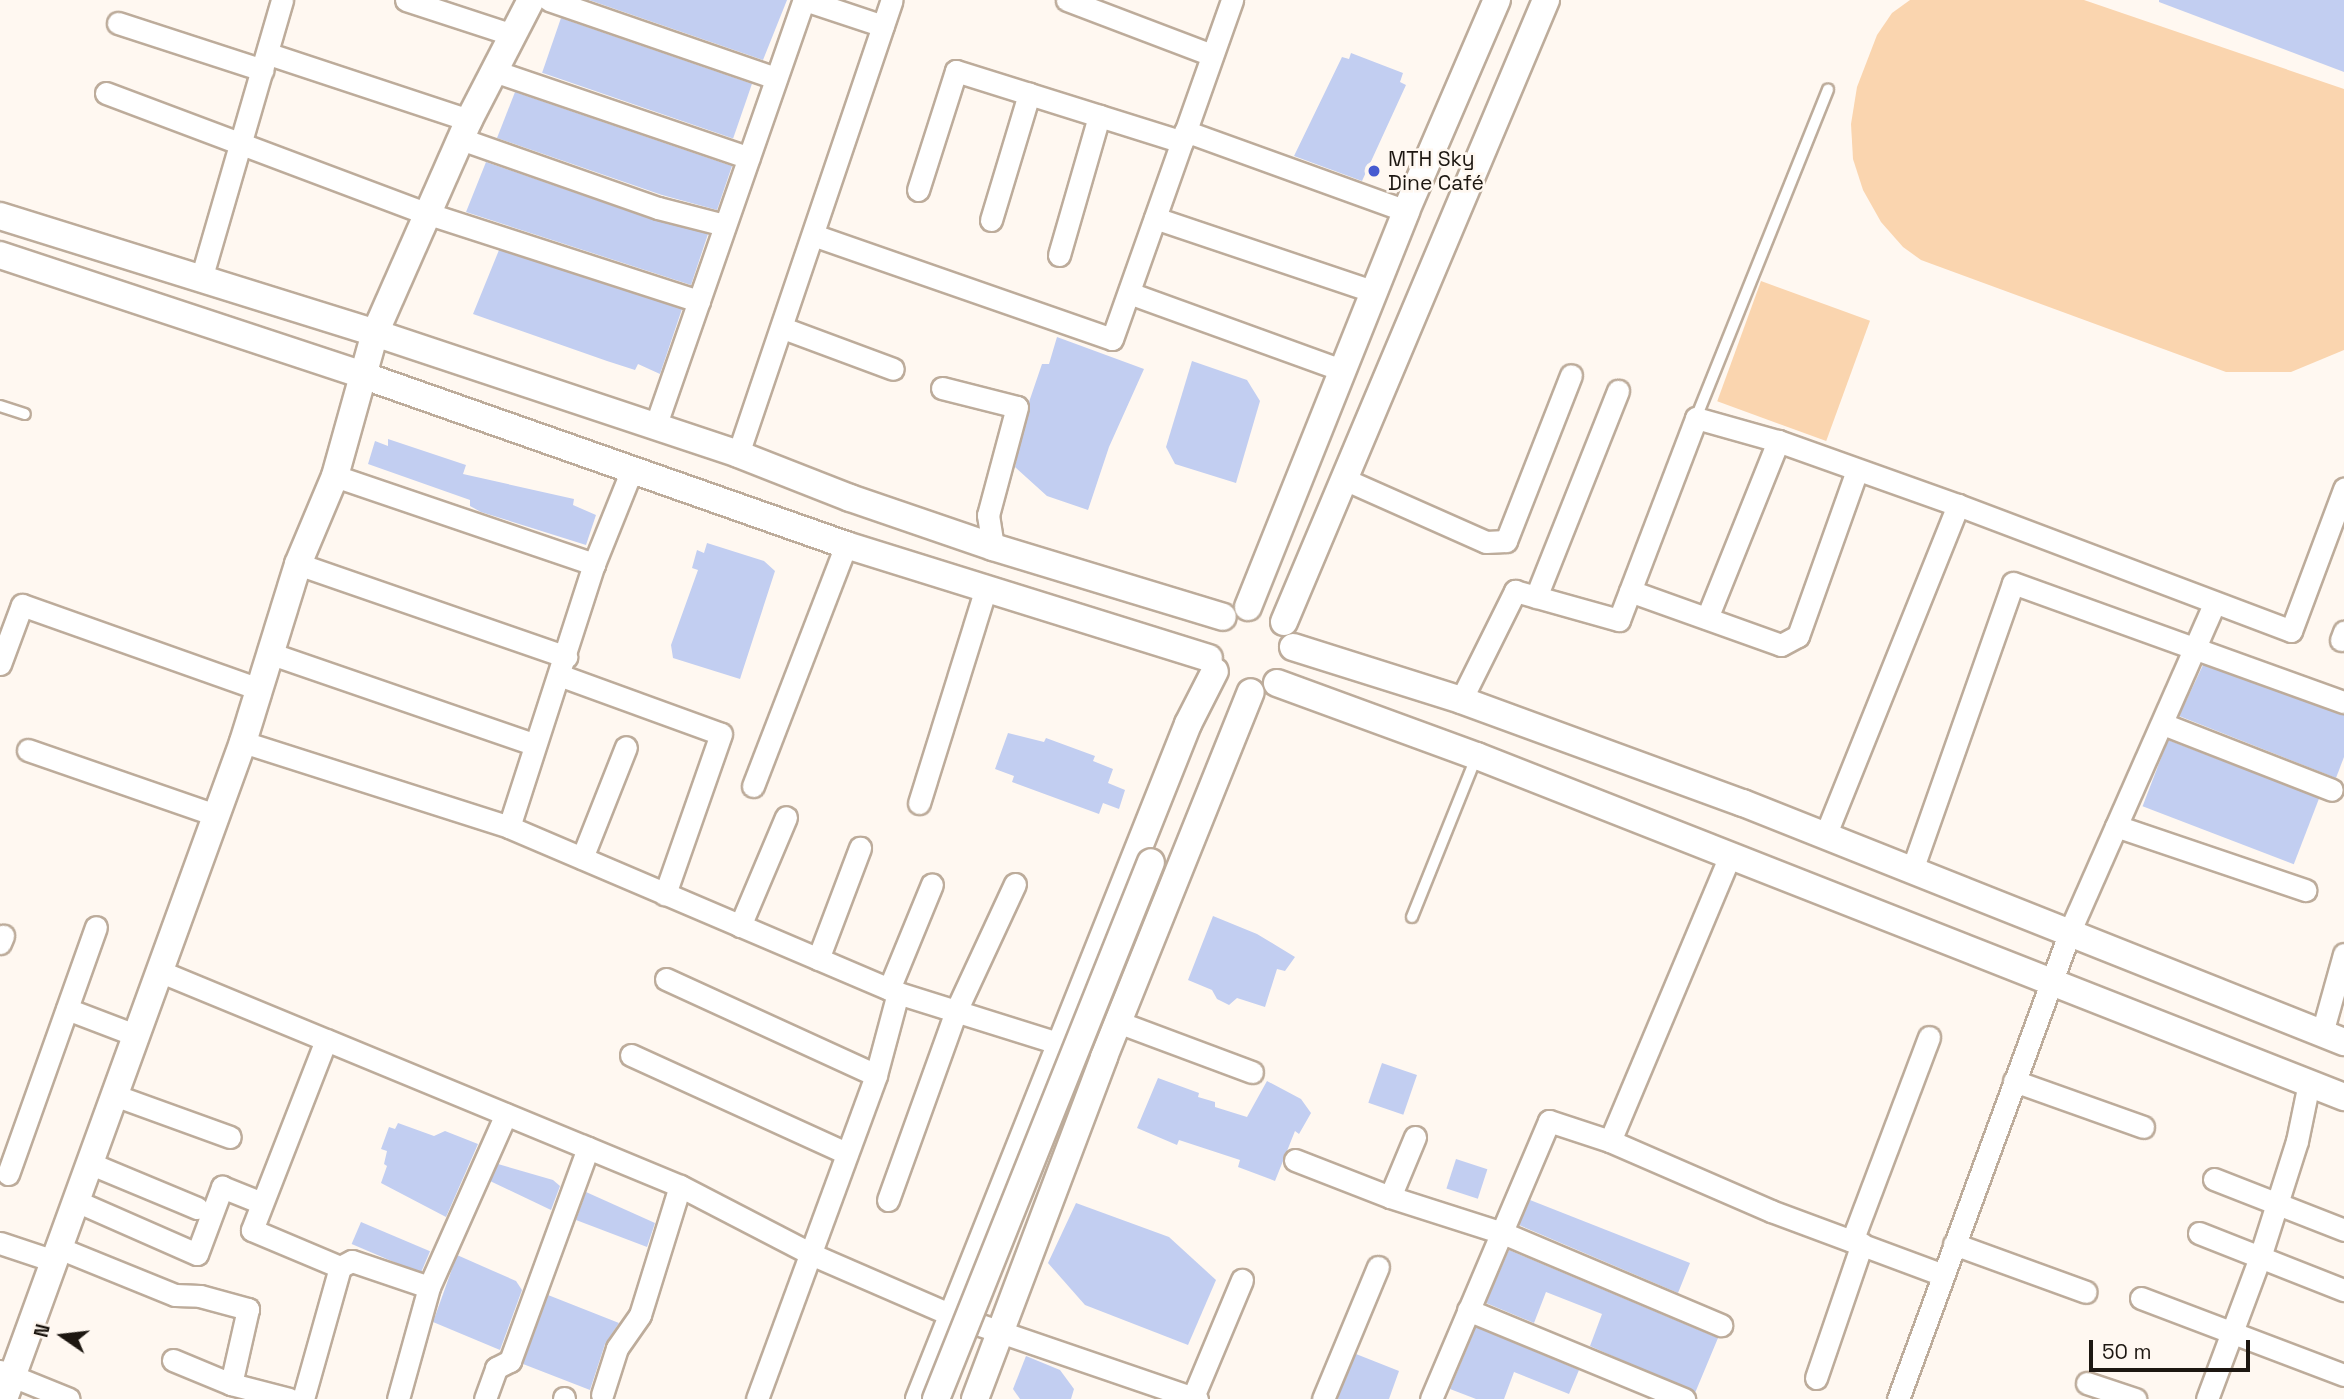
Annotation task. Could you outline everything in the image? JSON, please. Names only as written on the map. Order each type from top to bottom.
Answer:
[{"type":"street","points":[[201,279],[282,0]]},
{"type":"street","points":[[406,0],[513,35]]},
{"type":"street","points":[[69,1399],[6,1381],[76,1201],[243,742],[298,564],[335,477],[375,333],[465,129],[497,72],[531,0]]},
{"type":"street","points":[[549,0],[776,78]]},
{"type":"street","points":[[655,427],[804,0],[883,26]]},
{"type":"street","points":[[738,454],[816,236],[892,0]]},
{"type":"street","points":[[1068,0],[1212,55]]},
{"type":"street","points":[[816,236],[1112,339],[1232,0]]},
{"type":"street","points":[[1248,607],[1406,211],[1497,0]]},
{"type":"street","points":[[1284,622],[1546,0]]},
{"type":"street","points":[[118,23],[266,62],[465,129],[658,208],[724,225]]},
{"type":"street","points":[[918,190],[956,71],[1099,116],[1184,136],[1406,211]]},
{"type":"street","points":[[497,72],[748,158]]},
{"type":"street","points":[[106,93],[426,213],[699,301]]},
{"type":"street","points":[[992,220],[1029,94]]},
{"type":"street","points":[[1059,255],[1099,116]]},
{"type":"street","points":[[0,216],[375,333],[738,454],[850,498],[993,547],[1223,617],[1248,607],[1262,608],[1284,622],[1293,647],[1292,661],[1277,683],[1251,692],[1237,690],[1212,664],[846,545],[631,472],[362,375],[0,255]]},
{"type":"street","points":[[1155,218],[1375,292]]},
{"type":"street","points":[[1129,293],[1342,370]]},
{"type":"street","points":[[783,328],[892,369]]},
{"type":"street","points":[[1344,479],[1486,542],[1506,541],[1571,374]]},
{"type":"street","points":[[942,388],[1017,407],[988,515],[993,547]]},
{"type":"street","points":[[1536,597],[1618,391]]},
{"type":"street","points":[[1461,700],[1515,591],[1619,620],[1696,418],[1777,441],[1958,505],[2291,631],[2344,489]]},
{"type":"street","points":[[1707,618],[1777,441]]},
{"type":"street","points":[[1630,591],[1781,645],[1798,636],[1857,470]]},
{"type":"street","points":[[509,827],[533,744],[563,666],[594,564],[631,472]]},
{"type":"street","points":[[335,477],[594,564]]},
{"type":"street","points":[[1825,836],[1958,505]]},
{"type":"street","points":[[754,786],[846,545]]},
{"type":"street","points":[[298,564],[563,666],[721,734],[665,894]]},
{"type":"street","points":[[1912,870],[2013,583],[2344,702]]},
{"type":"street","points":[[919,803],[986,589]]},
{"type":"street","points":[[1898,1399],[2069,933],[2214,604]]},
{"type":"street","points":[[0,664],[22,605],[259,689]]},
{"type":"street","points":[[919,1399],[1212,664],[1209,643],[1223,617]]},
{"type":"street","points":[[1293,647],[1461,700],[1825,836],[2333,1037],[2344,954]]},
{"type":"street","points":[[269,653],[533,744]]},
{"type":"street","points":[[1277,683],[1477,756],[2344,1097]]},
{"type":"street","points":[[975,1399],[1118,1022],[1251,692]]},
{"type":"street","points":[[952,1399],[1155,870],[1174,806],[1188,724]]},
{"type":"street","points":[[2163,724],[2332,790]]},
{"type":"street","points":[[243,742],[509,827],[894,991],[1061,1044]]},
{"type":"street","points":[[936,1399],[1155,870],[1189,808],[1231,742]]},
{"type":"street","points":[[582,858],[626,747]]},
{"type":"street","points":[[28,750],[216,815]]},
{"type":"street","points":[[740,926],[786,817]]},
{"type":"street","points":[[2116,826],[2305,890]]},
{"type":"street","points":[[818,959],[860,848]]},
{"type":"street","points":[[1610,1141],[1730,856]]},
{"type":"street","points":[[757,1399],[796,1283],[811,1254],[844,1152],[876,1075],[894,991],[932,884]]},
{"type":"street","points":[[888,1200],[956,1011],[1015,884]]},
{"type":"street","points":[[8,1174],[96,927]]},
{"type":"street","points":[[159,971],[680,1186],[811,1254],[951,1315],[1195,1398],[1242,1280]]},
{"type":"street","points":[[666,979],[876,1075]]},
{"type":"street","points":[[67,1009],[135,1035]]},
{"type":"street","points":[[1118,1022],[1252,1072]]},
{"type":"street","points":[[1816,1378],[1857,1242],[1929,1037]]},
{"type":"street","points":[[326,1040],[294,1148],[262,1203],[252,1230],[340,1267]]},
{"type":"street","points":[[631,1055],[844,1152]]},
{"type":"street","points":[[2014,1081],[2143,1127]]},
{"type":"street","points":[[2207,1399],[2277,1204],[2309,1083]]},
{"type":"street","points":[[114,1095],[230,1137]]},
{"type":"street","points":[[398,1399],[429,1287],[506,1114]]},
{"type":"street","points":[[1431,1399],[1549,1121],[1610,1141],[1943,1275]]},
{"type":"street","points":[[1390,1198],[1415,1137]]},
{"type":"street","points":[[485,1399],[496,1368],[510,1361],[588,1148]]},
{"type":"street","points":[[1294,1160],[1390,1198],[1503,1233],[1721,1325]]},
{"type":"street","points":[[89,1163],[197,1208]]},
{"type":"street","points":[[2214,1179],[2344,1230]]},
{"type":"street","points":[[602,1395],[617,1348],[639,1315],[680,1186]]},
{"type":"street","points":[[76,1201],[197,1254],[222,1187],[262,1203]]},
{"type":"street","points":[[2199,1233],[2344,1290]]},
{"type":"street","points":[[0,1243],[56,1254],[175,1295],[200,1296],[248,1309],[231,1384]]},
{"type":"street","points":[[1954,1244],[2086,1292]]},
{"type":"street","points":[[303,1399],[340,1267],[352,1261],[429,1287]]},
{"type":"street","points":[[1323,1399],[1378,1267]]},
{"type":"street","points":[[2141,1298],[2344,1375]]},
{"type":"street","points":[[1468,1311],[1684,1399]]},
{"type":"street","points":[[173,1360],[231,1384],[289,1399]]},
{"type":"street","points":[[2087,1382],[2135,1399]]},
{"type":"lane","points":[[1696,418],[1828,89]]},
{"type":"lane","points":[[0,406],[25,414]]},
{"type":"lane","points":[[1412,917],[1477,756]]},
{"type":"shaded area","points":[[1910,0],[2084,0],[2344,89],[2344,350],[2291,372],[2226,372],[1921,260],[1903,247],[1881,222],[1863,190],[1853,159],[1851,124],[1857,87],[1877,35],[1892,13]]},
{"type":"shaded area","points":[[1761,281],[1870,321],[1826,441],[1717,401]]},
{"type":"building","points":[[589,0],[787,0],[763,60]]},
{"type":"building","points":[[2159,0],[2344,0],[2344,72],[2159,2]]},
{"type":"building","points":[[561,18],[752,84],[733,139],[542,73]]},
{"type":"building","points":[[1351,53],[1403,73],[1400,82],[1406,85],[1362,181],[1294,156],[1342,57],[1349,59]]},
{"type":"building","points":[[515,92],[732,166],[717,210],[662,195],[497,138]]},
{"type":"building","points":[[486,162],[654,220],[708,234],[691,285],[466,212]]},
{"type":"building","points":[[499,250],[682,309],[660,374],[638,364],[635,370],[473,314]]},
{"type":"building","points":[[1057,337],[1144,369],[1109,447],[1088,510],[1047,496],[1015,467],[1029,402],[1042,364],[1049,364]]},
{"type":"building","points":[[1192,361],[1247,380],[1260,401],[1236,483],[1175,464],[1166,447]]},
{"type":"building","points":[[388,439],[466,465],[463,474],[574,499],[573,505],[596,515],[586,545],[481,512],[470,506],[470,500],[368,464],[375,441],[388,446]]},
{"type":"building","points":[[707,543],[764,561],[775,571],[740,679],[673,658],[671,645],[698,570],[692,568],[697,550],[704,553]]},
{"type":"building","points":[[2203,665],[2344,715],[2344,757],[2336,778],[2179,716]]},
{"type":"building","points":[[1008,733],[1044,742],[1046,738],[1095,756],[1093,761],[1113,769],[1108,783],[1125,790],[1119,809],[1103,803],[1099,814],[1012,782],[1014,776],[995,769]]},
{"type":"building","points":[[2168,740],[2319,798],[2294,864],[2143,806]]},
{"type":"building","points":[[1213,916],[1257,934],[1295,957],[1285,971],[1277,969],[1265,1007],[1237,998],[1229,1005],[1217,999],[1212,990],[1188,980]]},
{"type":"building","points":[[1382,1063],[1417,1075],[1403,1115],[1368,1103]]},
{"type":"building","points":[[1158,1078],[1199,1093],[1198,1097],[1215,1102],[1215,1107],[1247,1117],[1267,1081],[1301,1099],[1311,1113],[1299,1134],[1295,1131],[1275,1181],[1238,1167],[1240,1160],[1179,1140],[1177,1145],[1137,1128]]},
{"type":"building","points":[[398,1123],[434,1136],[445,1131],[478,1144],[446,1217],[381,1183],[387,1166],[384,1164],[387,1151],[381,1149],[389,1127],[395,1129]]},
{"type":"building","points":[[1456,1159],[1487,1169],[1478,1199],[1446,1188]]},
{"type":"building","points":[[498,1164],[553,1180],[560,1186],[551,1210],[490,1181]]},
{"type":"building","points":[[586,1192],[655,1223],[647,1247],[576,1220]]},
{"type":"building","points":[[1530,1200],[1690,1263],[1678,1293],[1519,1225]]},
{"type":"building","points":[[1076,1203],[1169,1237],[1216,1280],[1188,1345],[1085,1305],[1048,1263]]},
{"type":"building","points":[[361,1222],[430,1251],[421,1273],[352,1244]]},
{"type":"building","points":[[1509,1250],[1718,1338],[1695,1393],[1590,1346],[1602,1314],[1546,1292],[1534,1323],[1486,1303]]},
{"type":"building","points":[[457,1255],[516,1281],[522,1290],[500,1350],[433,1322]]},
{"type":"building","points":[[548,1295],[619,1323],[605,1344],[590,1390],[523,1364]]},
{"type":"building","points":[[1476,1327],[1579,1370],[1569,1394],[1514,1372],[1504,1399],[1476,1399],[1450,1389]]},
{"type":"building","points":[[1356,1354],[1399,1371],[1389,1399],[1337,1399]]},
{"type":"building","points":[[1026,1356],[1060,1370],[1074,1389],[1071,1399],[1020,1399],[1013,1389]]},
{"type":"place","name":"MTH Sky Dine Café","points":[[1374,171]]}]
